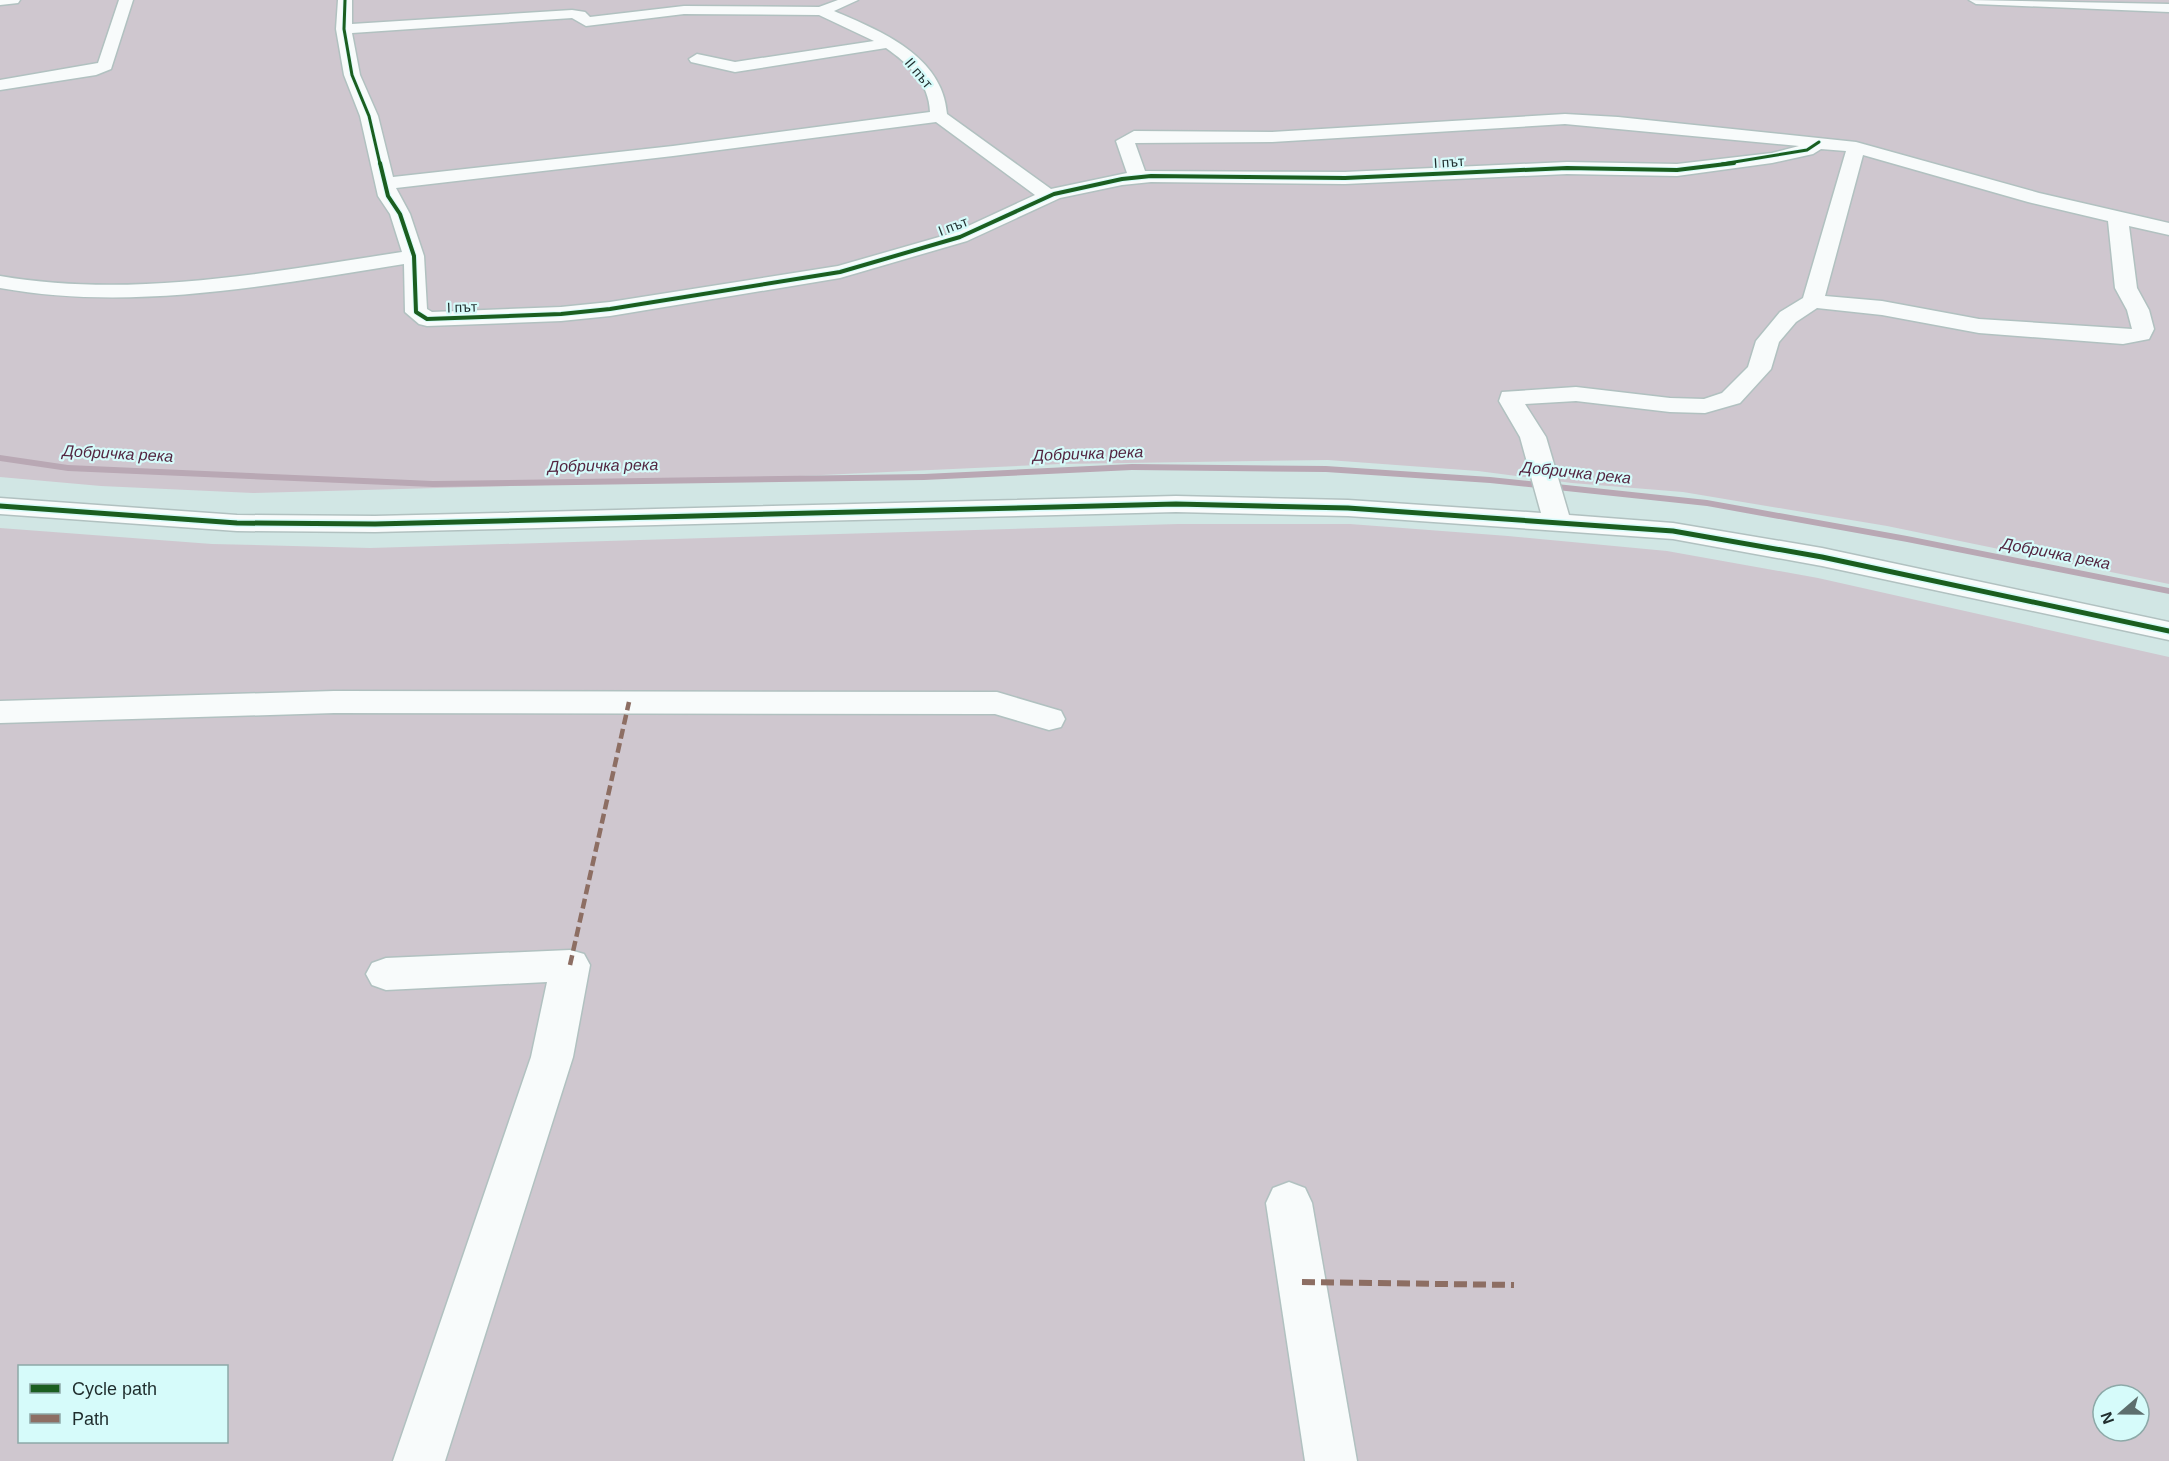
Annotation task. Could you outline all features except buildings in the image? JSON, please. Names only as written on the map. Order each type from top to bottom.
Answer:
[{"type":"street","points":[[0,1],[13,0]]},
{"type":"street","points":[[0,85],[105,66],[126,0]]},
{"type":"street","name":"І път","points":[[345,0],[344,29],[352,75],[369,116],[388,196],[400,214],[414,256],[416,312],[427,319],[571,313],[732,291],[840,272],[960,237],[1048,196],[1138,177],[1368,178],[1546,169],[1677,170],[1772,158],[1807,150],[1819,142]]},
{"type":"street","points":[[344,29],[572,14],[580,15],[586,22],[684,10],[821,11],[851,0]]},
{"type":"street","points":[[1976,0],[2169,8]]},
{"type":"street","name":"ІІ път","points":[[821,11],[889,43],[928,80],[937,95],[939,116]]},
{"type":"street","points":[[697,59],[735,67],[889,43]]},
{"type":"street","points":[[384,184],[684,150],[939,116],[1048,196]]},
{"type":"street","points":[[1138,177],[1125,141],[1127,138],[1148,134],[1306,136],[1564,119],[1856,147],[2035,198],[2169,229]]},
{"type":"street","points":[[1557,522],[1551,493],[1533,437],[1511,397],[1576,394],[1670,405],[1705,406],[1731,398],[1759,369],[1768,341],[1788,317],[1813,300],[1856,147]]},
{"type":"street","points":[[1813,300],[1882,308],[1979,326],[2123,337],[2141,334],[2144,329],[2138,310],[2126,288],[2118,219]]},
{"type":"street","points":[[0,282],[53,291],[182,287],[251,282],[414,256]]},
{"type":"street","points":[[0,506],[237,522],[364,524],[1176,504],[1348,508],[1673,531],[1822,557],[2169,631]]},
{"type":"street","points":[[2,714],[334,702],[916,702],[997,703],[1049,719]]},
{"type":"street","points":[[386,974],[570,965],[552,1057],[419,1461]]},
{"type":"street","points":[[1289,1203],[1331,1461]]},
{"type":"shaded area","points":[[0,0],[2169,0],[2169,584],[1887,526],[1683,492],[1572,483],[1478,471],[1328,460],[1060,464],[692,481],[253,493],[101,486],[0,477]]},
{"type":"shaded area","points":[[1178,524],[1350,524],[1667,551],[1818,578],[2169,657],[2169,1461],[0,1461],[0,528],[212,544],[370,548]]},
{"type":"waterway","name":"Добричка река","points":[[0,458],[68,468],[433,484],[924,477],[1132,467],[1326,469],[1490,480],[1707,503],[1907,539],[2169,591]]},
{"type":"marked path","points":[[570,965],[629,702]]},
{"type":"marked path","points":[[1302,1282],[1514,1285]]},
{"type":"cycle path","points":[[345,0],[344,29],[352,75],[369,116],[388,196],[400,214],[414,256],[416,312],[427,319],[561,314],[610,309],[840,272],[960,237],[1054,194],[1122,179],[1151,176],[1345,178],[1567,168],[1677,170],[1772,158],[1807,150],[1819,142]]},
{"type":"cycle path","points":[[0,506],[237,523],[375,524],[1176,504],[1348,508],[1673,531],[1822,557],[2169,631]]}]
